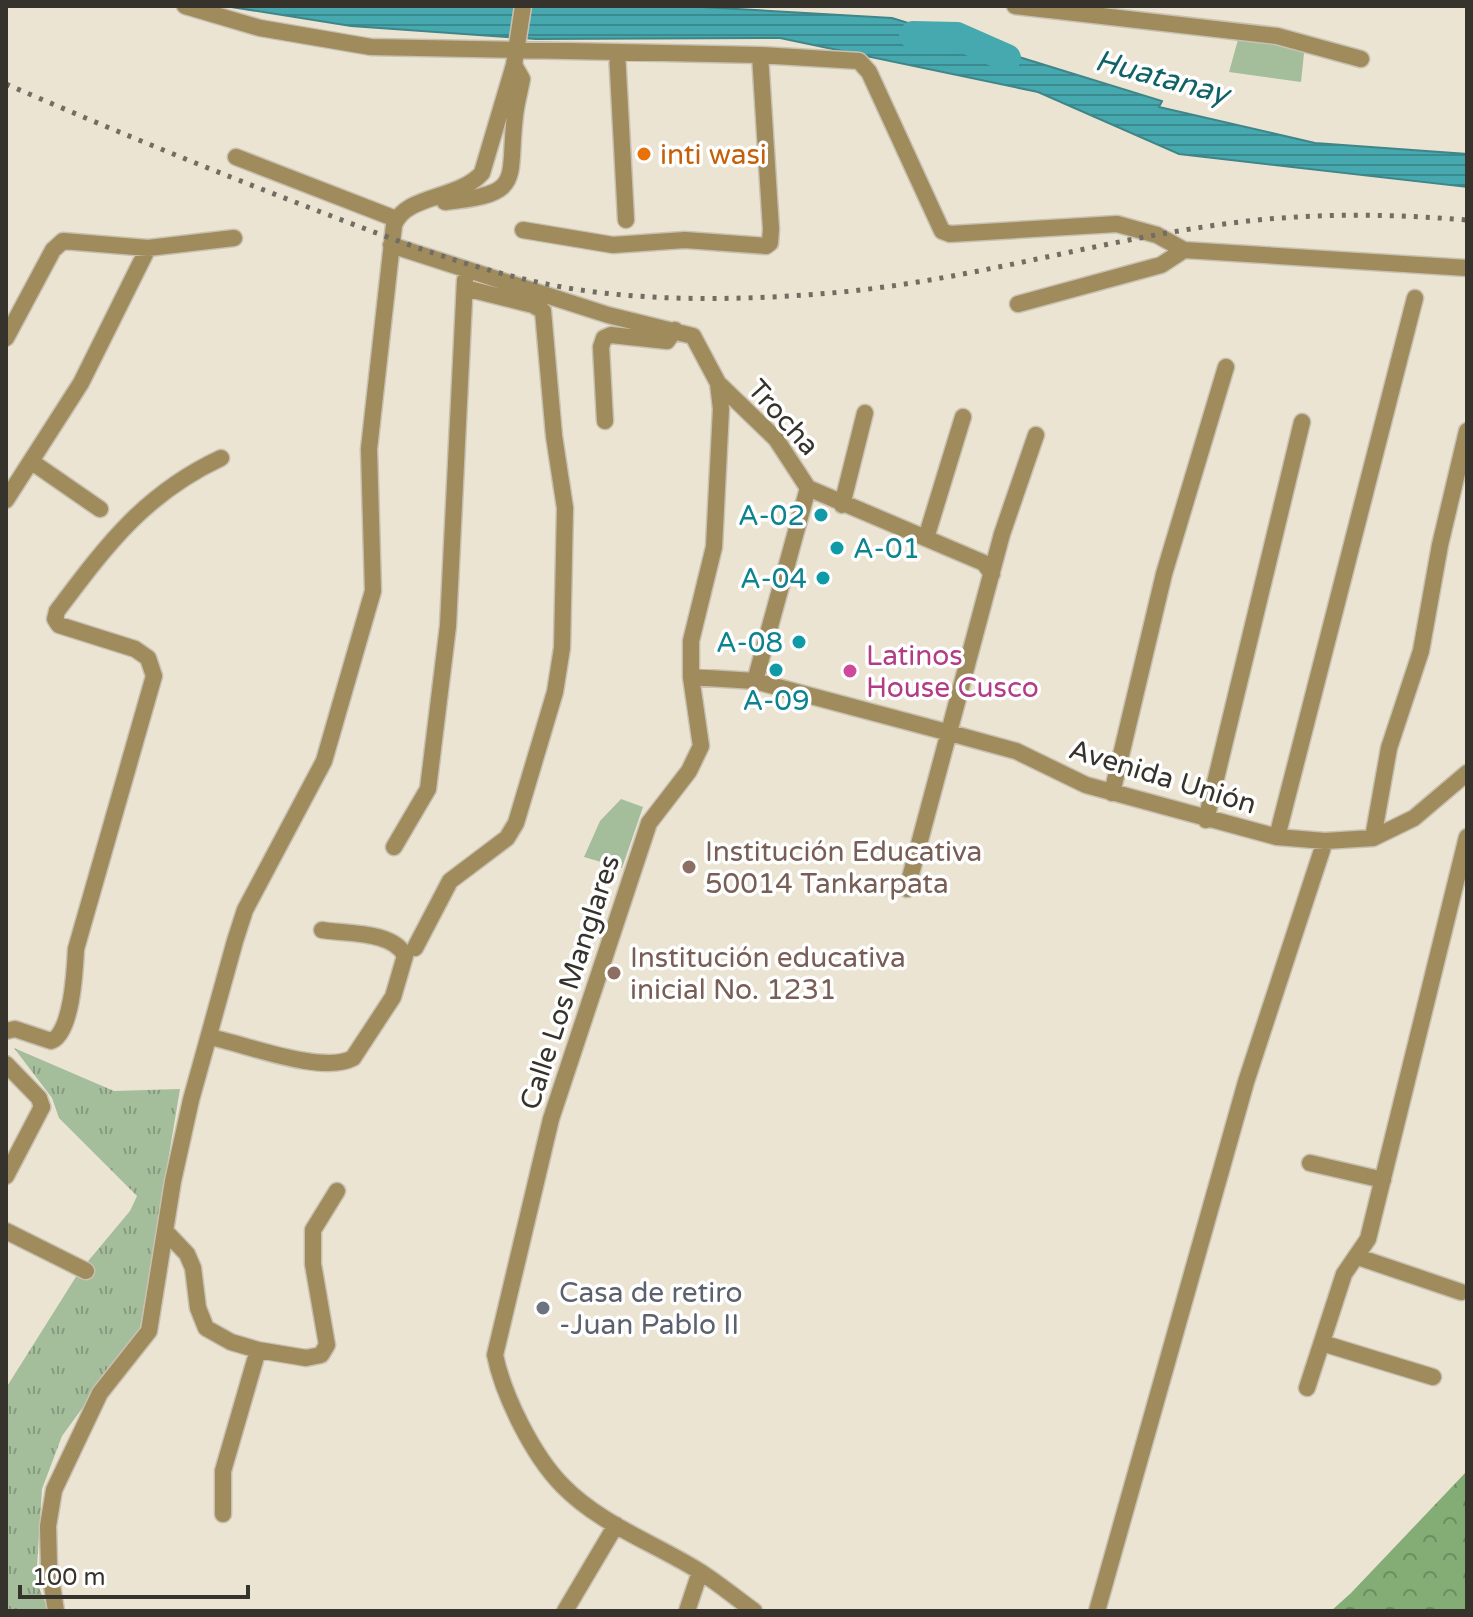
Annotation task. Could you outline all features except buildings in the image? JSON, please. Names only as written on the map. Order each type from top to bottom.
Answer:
[{"type":"street","points":[[185,6],[260,28],[371,47],[515,53],[760,55],[859,61],[865,65],[942,231],[959,234],[1117,224],[1157,235],[1184,250],[1467,268]]},
{"type":"street","points":[[402,213],[449,195],[470,184],[482,173],[515,53],[523,6]]},
{"type":"street","points":[[1015,6],[1277,36],[1361,59]]},
{"type":"street","points":[[617,52],[626,220]]},
{"type":"street","points":[[236,157],[402,213],[478,197],[507,182],[514,167],[515,117],[522,79],[515,53]]},
{"type":"street","points":[[523,230],[613,245],[685,240],[766,246],[770,243],[771,229],[760,55]]},
{"type":"street","points":[[56,1611],[49,1566],[48,1526],[54,1490],[100,1393],[149,1331],[173,1181],[191,1100],[245,910],[324,761],[373,591],[369,449],[392,262],[391,245],[402,213]]},
{"type":"street","points":[[6,338],[13,310],[53,250],[63,241],[148,248],[234,238]]},
{"type":"street","points":[[391,245],[608,315],[675,330],[667,341],[620,336],[604,338],[601,347],[605,421]]},
{"type":"street","points":[[6,500],[92,361],[148,248]]},
{"type":"street","points":[[1018,304],[1161,265],[1184,250]]},
{"type":"street","points":[[394,847],[428,789],[448,626],[466,270]]},
{"type":"street","points":[[415,948],[450,881],[507,838],[516,823],[555,692],[562,648],[565,508],[554,436],[543,311],[533,305],[465,288]]},
{"type":"street","points":[[1277,837],[1415,298]]},
{"type":"street","name":"Calle Los Manglares","points":[[675,330],[693,336],[718,383],[721,409],[714,547],[691,641],[691,677],[702,734],[701,746],[689,771],[649,823],[551,1119],[495,1355],[501,1384],[545,1463],[563,1487],[616,1525],[700,1572],[754,1611]]},
{"type":"street","points":[[1112,793],[1164,574],[1226,367]]},
{"type":"street","name":"Trocha","points":[[718,383],[776,439],[808,488]]},
{"type":"street","points":[[842,505],[865,413]]},
{"type":"street","points":[[926,538],[963,417]]},
{"type":"street","points":[[1206,820],[1302,422]]},
{"type":"street","points":[[1373,838],[1389,748],[1421,651],[1440,545],[1467,431]]},
{"type":"street","points":[[907,889],[992,574],[1036,435]]},
{"type":"street","points":[[6,1031],[15,1029],[51,1041],[62,1032],[75,983],[76,949],[154,676],[148,658],[135,649],[59,625],[55,619],[57,611],[142,507],[197,469],[221,458]]},
{"type":"street","points":[[32,462],[100,509]]},
{"type":"street","points":[[755,681],[808,488],[984,563],[992,574]]},
{"type":"street","name":"Avenida Unión","points":[[691,677],[755,681],[1016,751],[1073,780],[1112,793],[1277,837],[1325,841],[1373,838],[1414,818],[1467,773]]},
{"type":"street","points":[[1307,1388],[1344,1274],[1368,1239],[1467,837]]},
{"type":"street","points":[[1097,1611],[1246,1082],[1325,841]]},
{"type":"street","points":[[210,1037],[295,1059],[336,1063],[353,1058],[393,997],[405,956],[402,949],[388,940],[322,930]]},
{"type":"street","points":[[6,1064],[39,1098],[42,1107],[6,1176]]},
{"type":"street","points":[[1310,1163],[1383,1180]]},
{"type":"street","points":[[167,1233],[187,1254],[193,1268],[198,1308],[206,1328],[219,1337],[258,1350],[306,1358],[321,1355],[327,1345],[313,1264],[313,1230],[337,1191]]},
{"type":"street","points":[[6,1231],[86,1271]]},
{"type":"street","points":[[1358,1257],[1461,1292]]},
{"type":"street","points":[[1322,1343],[1433,1377]]},
{"type":"street","points":[[223,1514],[223,1471],[258,1350]]},
{"type":"street","points":[[565,1611],[616,1525]]},
{"type":"street","points":[[687,1611],[700,1572]]},
{"type":"green space","points":[[1239,36],[1305,44],[1301,82],[1229,72]]},
{"type":"green space","points":[[621,799],[643,807],[622,868],[584,857],[600,821]]},
{"type":"green space","points":[[14,1048],[114,1091],[180,1089],[140,1329],[62,1436],[42,1489],[36,1581],[49,1611],[6,1611],[6,1388],[79,1272],[130,1211],[137,1196],[59,1118],[52,1098]]},
{"type":"green space","points":[[1467,1471],[1467,1611],[1331,1611],[1351,1593]]},
{"type":"water","points":[[225,6],[685,6],[892,18],[1162,101],[1159,107],[1315,143],[1467,154],[1467,187],[1179,154],[1038,92],[780,38],[536,39],[351,26]]},
{"type":"waterway","name":"Huatanay","points":[[913,35],[957,36],[1007,58]]},
{"type":"railway","points":[[6,84],[189,160],[401,242],[504,274],[574,289],[637,296],[767,297],[884,287],[1143,237],[1248,221],[1358,215],[1467,220]]},
{"type":"place","name":"inti wasi","points":[[644,154]]},
{"type":"place","name":"A-02","points":[[821,515]]},
{"type":"place","name":"A-01","points":[[837,548]]},
{"type":"place","name":"A-04","points":[[823,578]]},
{"type":"place","name":"A-08","points":[[799,642]]},
{"type":"place","name":"A-09","points":[[776,670]]},
{"type":"place","name":"Latinos House Cusco","points":[[850,671]]},
{"type":"place","name":"Institución Educativa 50014 Tankarpata","points":[[689,867]]},
{"type":"place","name":"Institución educativa inicial No. 1231","points":[[614,973]]},
{"type":"place","name":"Casa de retiro -Juan Pablo II","points":[[543,1308]]}]
